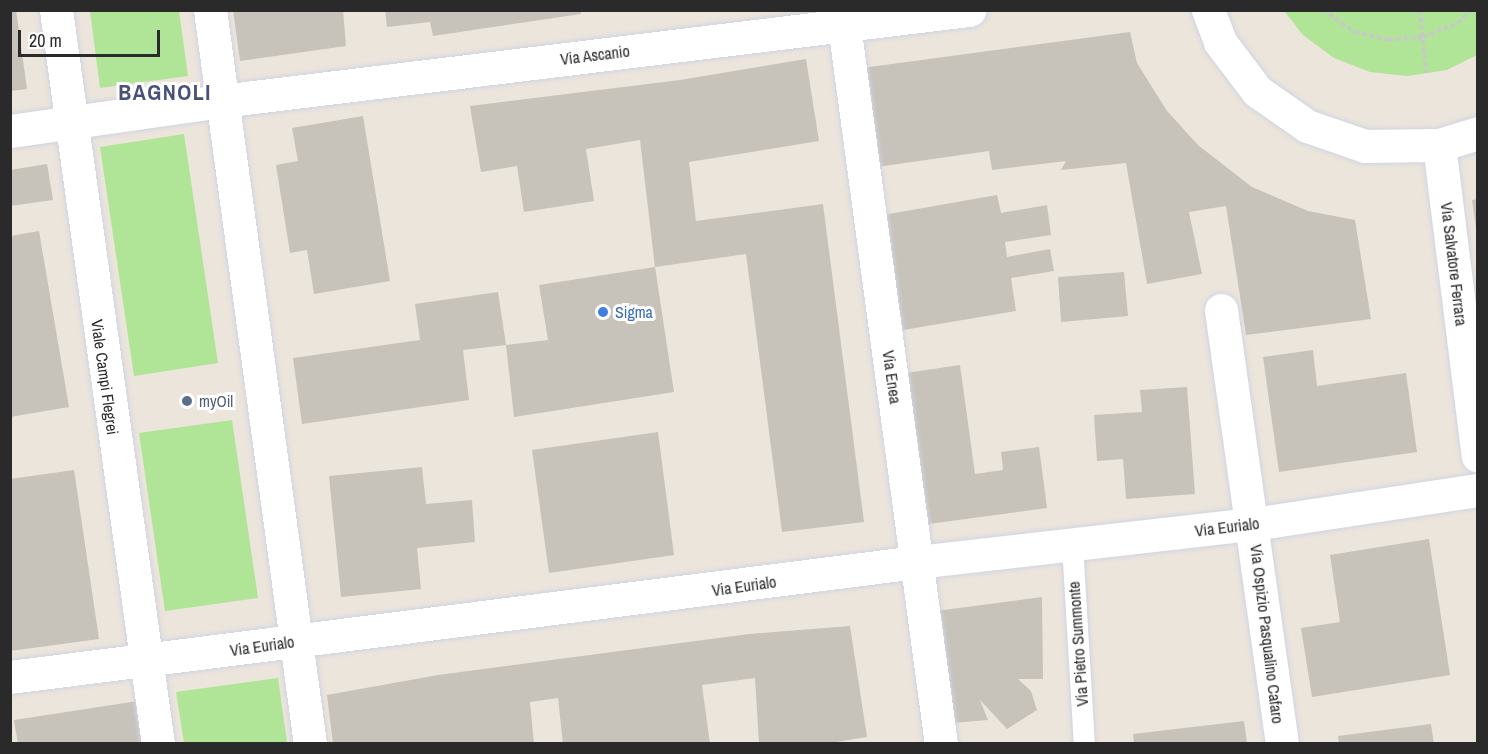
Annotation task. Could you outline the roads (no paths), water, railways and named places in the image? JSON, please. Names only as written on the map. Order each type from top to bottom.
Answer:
[{"type":"street","name":"Viale Campi Flegrei","points":[[56,10],[143,661],[158,744]]},
{"type":"street","points":[[210,10],[310,744]]},
{"type":"street","name":"Via Ascanio","points":[[71,122],[843,18],[969,10]]},
{"type":"street","points":[[1209,10],[1220,42],[1257,91],[1307,126],[1365,146],[1439,145],[1478,133]]},
{"type":"street","name":"Via Enea","points":[[843,18],[941,744]]},
{"type":"street","points":[[10,131],[71,122]]},
{"type":"street","name":"Via Salvatore Ferrara","points":[[1439,145],[1478,456]]},
{"type":"street","name":"Via Ospizio Pasqualino Cafaro","points":[[1221,310],[1253,524],[1282,744]]},
{"type":"street","name":"Via Eurialo","points":[[10,677],[917,562],[1253,524],[1478,490]]},
{"type":"lane","name":"Via Pietro Summonte","points":[[1072,544],[1084,744]]},
{"type":"place","name":"Sigma","points":[[603,312]]},
{"type":"place","name":"myOil","points":[[187,401]]},
{"type":"district","name":"BAGNOLI","points":[[165,93]]}]
